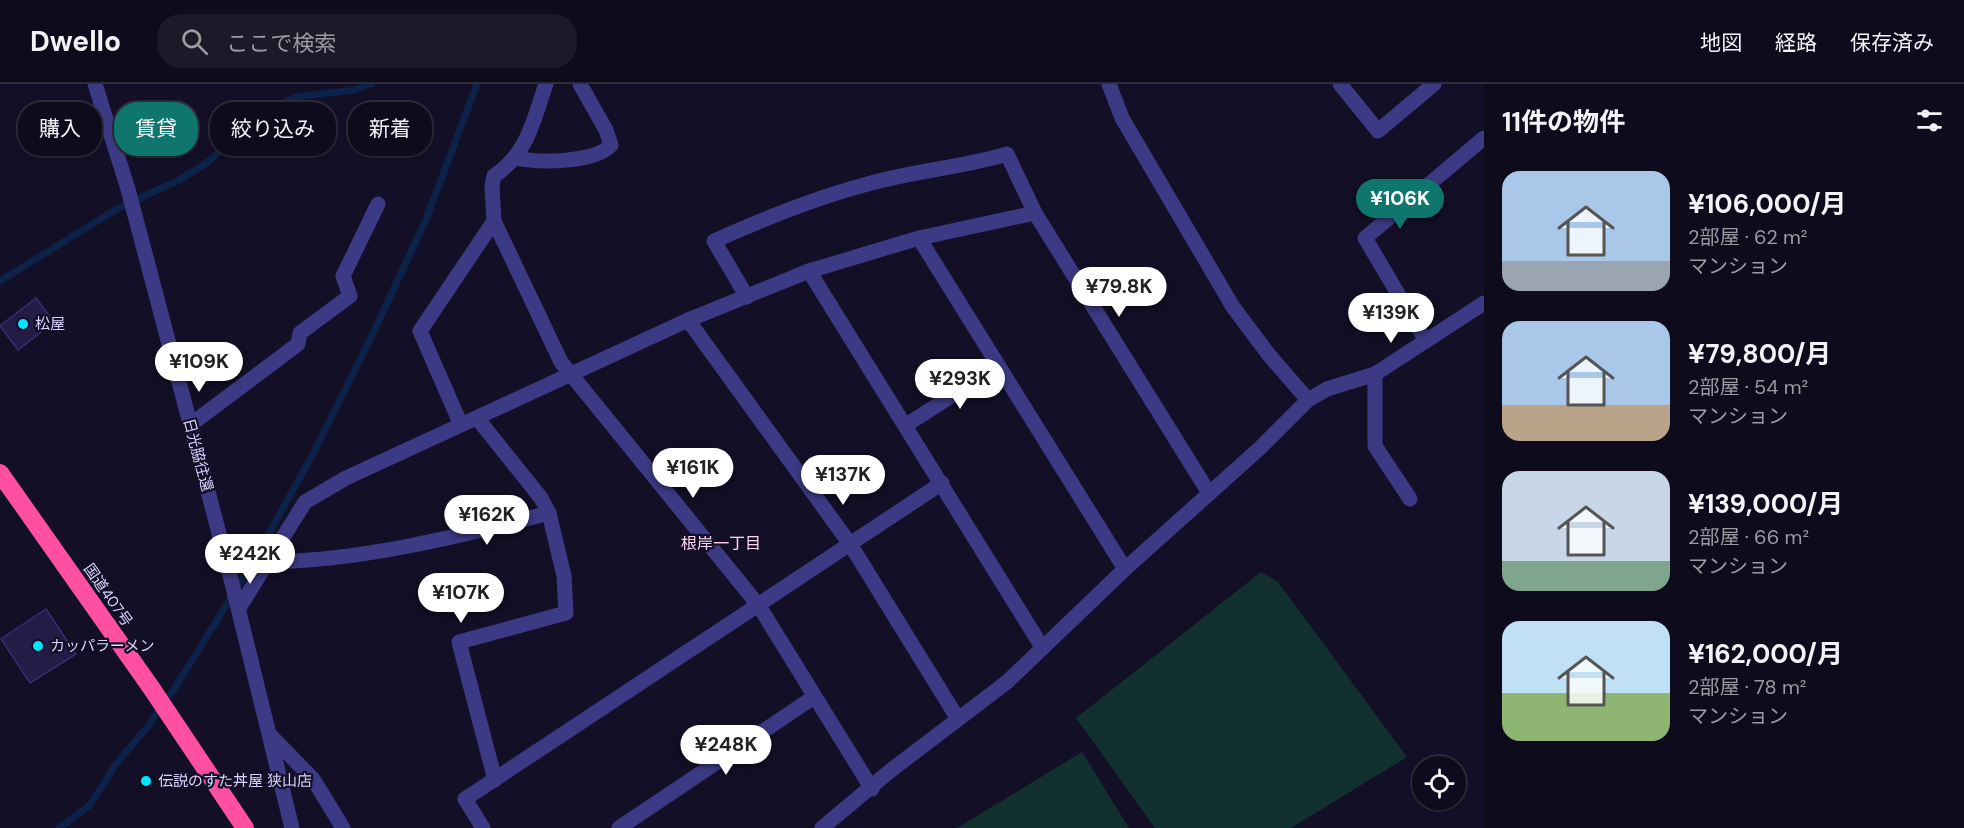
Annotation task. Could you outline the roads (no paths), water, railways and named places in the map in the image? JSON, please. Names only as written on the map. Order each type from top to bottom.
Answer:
[{"type":"highway","name":"国道407号","points":[[0,473],[152,689],[245,828]]},
{"type":"street","name":"日光脇往還","points":[[95,84],[129,191],[238,607],[292,828]]},
{"type":"street","points":[[546,84],[523,149],[516,158],[494,176],[492,186],[494,221],[561,362],[759,606],[872,789]]},
{"type":"street","points":[[516,158],[536,162],[596,156],[611,145],[606,130],[580,84]]},
{"type":"street","points":[[1109,84],[1122,118],[1233,307],[1269,355],[1308,400]]},
{"type":"street","points":[[1340,84],[1378,131],[1434,84]]},
{"type":"street","points":[[1426,341],[1365,238],[1484,138]]},
{"type":"street","points":[[747,297],[714,241],[768,216],[866,184],[983,162],[1007,154],[1035,213],[1209,493]]},
{"type":"street","points":[[190,425],[298,344],[300,333],[350,296],[344,276],[378,204]]},
{"type":"street","points":[[238,607],[269,562],[305,502],[323,489],[688,320],[809,271],[918,238],[1035,213]]},
{"type":"street","points":[[460,424],[420,332],[494,221]]},
{"type":"street","points":[[918,238],[1125,569]]},
{"type":"street","points":[[809,271],[1042,647]]},
{"type":"street","points":[[822,828],[872,789],[890,771],[1007,682],[1308,400],[1327,389],[1375,374],[1484,303]]},
{"type":"street","points":[[688,320],[850,544],[958,719]]},
{"type":"street","points":[[906,425],[997,367]]},
{"type":"street","points":[[1375,374],[1375,446],[1410,499]]},
{"type":"street","points":[[477,418],[541,498],[549,513],[564,576],[566,613],[459,642],[495,780]]},
{"type":"street","points":[[483,828],[465,799],[942,483]]},
{"type":"street","points":[[269,562],[302,561],[462,536],[549,513]]},
{"type":"street","points":[[619,828],[814,697]]},
{"type":"street","points":[[271,736],[312,779],[343,828]]},
{"type":"waterway","points":[[0,281],[117,209],[181,179],[208,162],[261,112],[297,97],[354,90],[371,84]]},
{"type":"waterway","points":[[59,828],[90,805],[116,764],[148,726],[178,683],[256,557],[314,452],[425,222],[477,84]]},
{"type":"place","name":"松屋","points":[[23,324]]},
{"type":"place","name":"カッパラーメン","points":[[38,646]]},
{"type":"place","name":"伝説のすた丼屋 狭山店","points":[[146,781]]},
{"type":"district","name":"根岸一丁目","points":[[721,543]]}]
